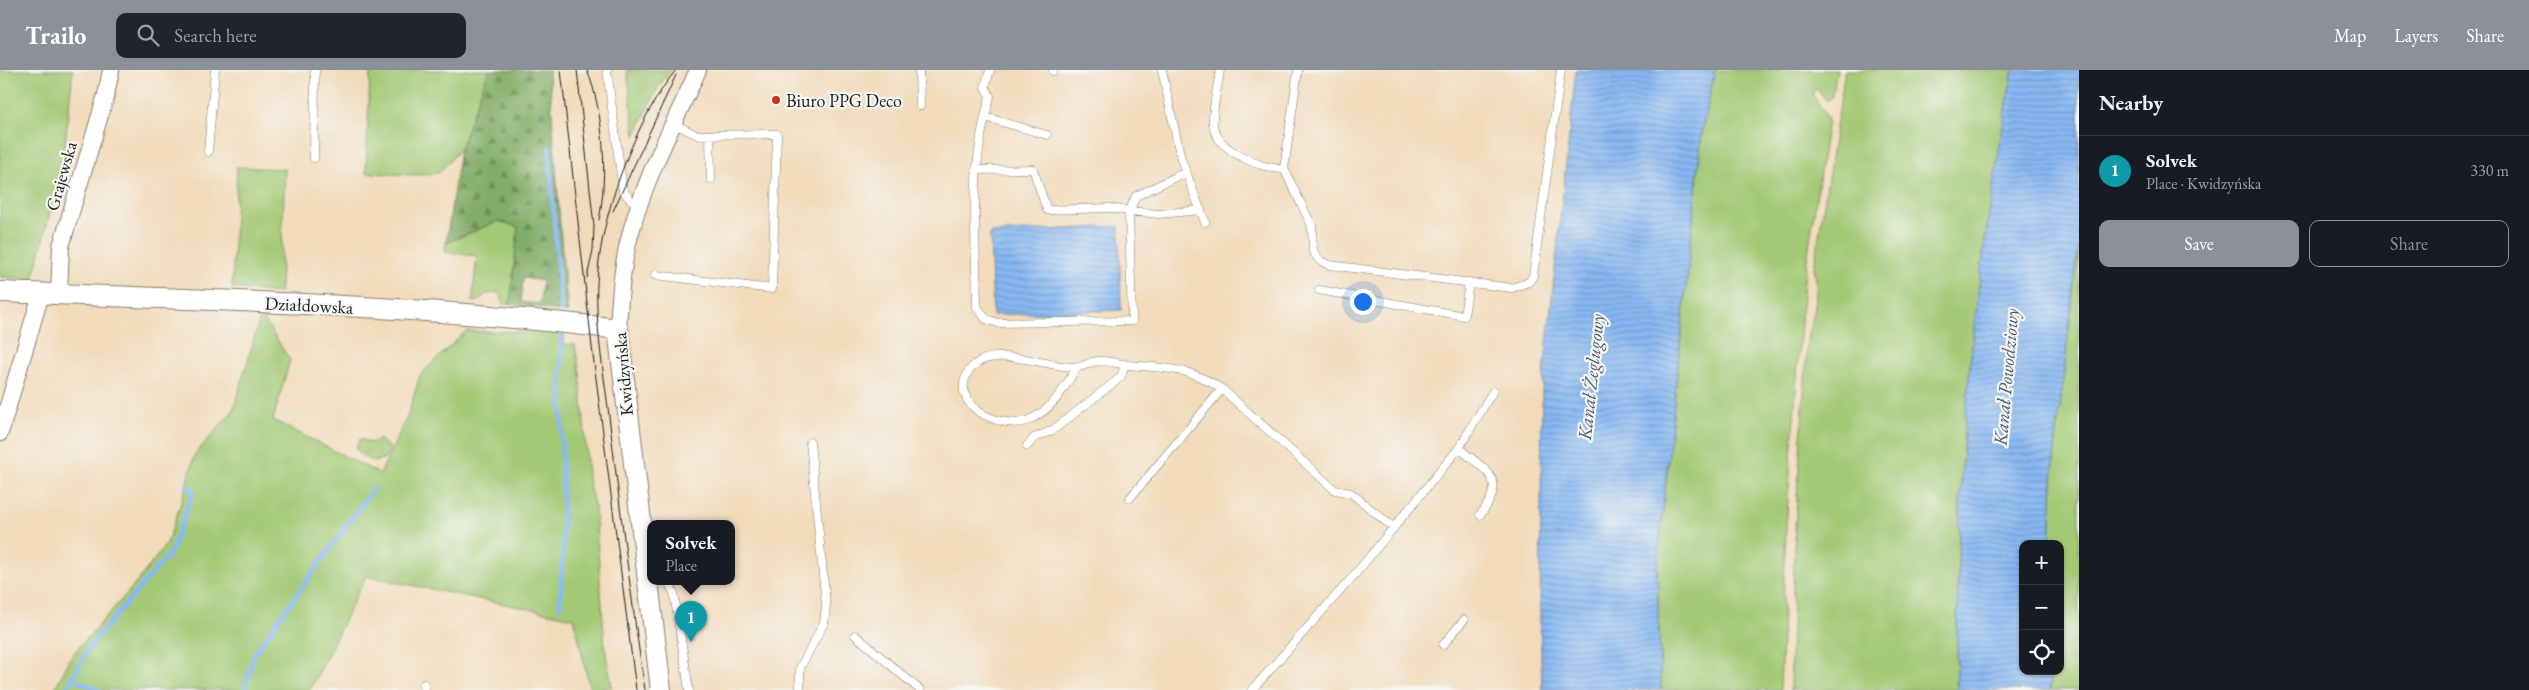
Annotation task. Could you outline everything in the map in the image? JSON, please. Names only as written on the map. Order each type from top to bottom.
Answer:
[{"type":"street","name":"Grajewska","points":[[0,433],[50,294],[61,246],[106,95],[111,70]]},
{"type":"street","name":"Kwidzyńska","points":[[647,559],[618,329],[622,277],[628,241],[639,204],[698,70]]},
{"type":"street","name":"Działdowska","points":[[0,292],[434,311],[511,317],[618,329]]},
{"type":"street","name":"Kwidzyńska","points":[[650,585],[658,689]]},
{"type":"lane","points":[[208,152],[215,70]]},
{"type":"lane","points":[[314,158],[315,70]]},
{"type":"lane","points":[[607,70],[623,191],[631,200],[639,204]]},
{"type":"lane","points":[[919,70],[920,106]]},
{"type":"lane","points":[[990,70],[985,87],[990,96],[976,170],[977,307],[982,315],[991,321],[998,323],[1132,322],[1129,211],[1136,196],[1186,172]]},
{"type":"lane","points":[[1162,70],[1181,159],[1205,222]]},
{"type":"lane","points":[[1220,70],[1213,124],[1218,136],[1229,148],[1252,163],[1284,169]]},
{"type":"lane","points":[[1298,70],[1284,169],[1312,226],[1311,242],[1313,251],[1319,260],[1328,266],[1512,288],[1529,282],[1533,276],[1561,70]]},
{"type":"lane","points":[[985,117],[1047,135]]},
{"type":"lane","points":[[656,275],[772,289],[777,134],[697,135],[674,124]]},
{"type":"lane","points":[[710,136],[710,179]]},
{"type":"lane","points":[[976,170],[1033,169],[1047,210],[1110,208],[1158,214],[1201,210]]},
{"type":"lane","points":[[1319,290],[1464,316],[1469,282]]},
{"type":"lane","points":[[1077,368],[1062,393],[1049,407],[1027,421],[1012,422],[985,416],[976,411],[967,401],[964,390],[970,370],[980,361],[995,357],[1077,368],[1098,361],[1180,369],[1202,376],[1222,389],[1335,490],[1351,493],[1394,528]]},
{"type":"lane","points":[[1027,446],[1034,438],[1053,430],[1121,377],[1125,364]]},
{"type":"lane","points":[[1130,498],[1222,389]]},
{"type":"lane","points":[[1252,690],[1394,528],[1459,448],[1493,391]]},
{"type":"lane","points":[[800,690],[800,668],[824,623],[826,605],[810,442]]},
{"type":"lane","points":[[1459,448],[1487,471],[1495,486],[1494,496],[1480,516]]},
{"type":"lane","points":[[670,585],[674,593],[689,690]]},
{"type":"lane","points":[[1443,645],[1464,620]]},
{"type":"lane","points":[[855,634],[920,690]]},
{"type":"green space","points":[[0,70],[73,70],[63,162],[33,279],[0,277]]},
{"type":"green space","points":[[374,70],[489,70],[460,149],[439,173],[416,175],[366,173],[370,72]]},
{"type":"green space","points":[[489,70],[549,70],[568,312],[510,304],[518,227],[498,221],[446,243],[460,149]],"holes":[[[523,278],[542,281],[540,304],[521,302]]]},
{"type":"green space","points":[[627,70],[671,70],[658,87],[635,136]]},
{"type":"green space","points":[[1715,70],[1837,70],[1831,98],[1827,101],[1817,89],[1812,93],[1828,119],[1804,281],[1786,528],[1780,690],[1661,690],[1657,568],[1702,132]]},
{"type":"green space","points":[[1845,70],[2013,70],[1984,245],[1969,378],[1959,522],[1957,690],[1790,690],[1795,528],[1808,333],[1816,301],[1814,268]]},
{"type":"green space","points":[[237,167],[285,169],[280,293],[232,288]]},
{"type":"green space","points":[[498,221],[519,227],[510,304],[503,304],[500,293],[486,294],[477,302],[472,301],[477,256],[445,252],[446,243]]},
{"type":"green space","points":[[2079,242],[2079,690],[2050,690],[2050,675],[2064,675],[2064,540],[2050,540],[2054,458]]},
{"type":"green space","points":[[261,315],[290,360],[273,420],[380,474],[408,415],[420,375],[466,331],[564,332],[564,344],[575,345],[580,373],[589,486],[595,508],[605,648],[612,687],[590,690],[574,618],[366,576],[310,690],[54,690],[73,654],[137,582],[167,543],[195,454],[233,411]]},
{"type":"green space","points":[[360,439],[371,443],[379,439],[390,448],[385,458],[374,462],[361,455],[356,448]]},
{"type":"water","name":"Kanał Żeglugowy","points":[[1576,70],[1715,70],[1702,132],[1657,568],[1661,690],[1542,690],[1540,619],[1542,391]]},
{"type":"water","name":"Kanał Powodziowy","points":[[2013,70],[2079,70],[2079,242],[2054,458],[2050,540],[2019,540],[2019,675],[2050,675],[2050,690],[1957,690],[1959,522],[1963,455],[1973,334],[1984,245]]},
{"type":"water","points":[[1119,226],[1121,310],[993,315],[990,233]]},
{"type":"waterway","points":[[549,148],[561,310]]},
{"type":"waterway","points":[[560,607],[563,551],[561,332]]},
{"type":"waterway","points":[[66,690],[91,644],[171,552],[193,492],[188,486]]},
{"type":"waterway","points":[[245,690],[254,654],[373,489]]},
{"type":"waterway","points":[[71,678],[99,690]]},
{"type":"tram line","points":[[561,70],[592,347],[636,690]]},
{"type":"tram line","points":[[577,70],[594,226],[593,250],[587,278]]},
{"type":"tram line","points":[[587,70],[597,105],[603,144],[603,184],[599,220]]},
{"type":"tram line","points":[[645,690],[601,358],[597,280],[603,238],[616,187],[649,111],[676,70]]},
{"type":"tram line","points":[[613,211],[676,75]]},
{"type":"place","name":"Biuro PPG Deco","points":[[776,100]]},
{"type":"place","name":"Solvek","points":[[691,642]]}]
